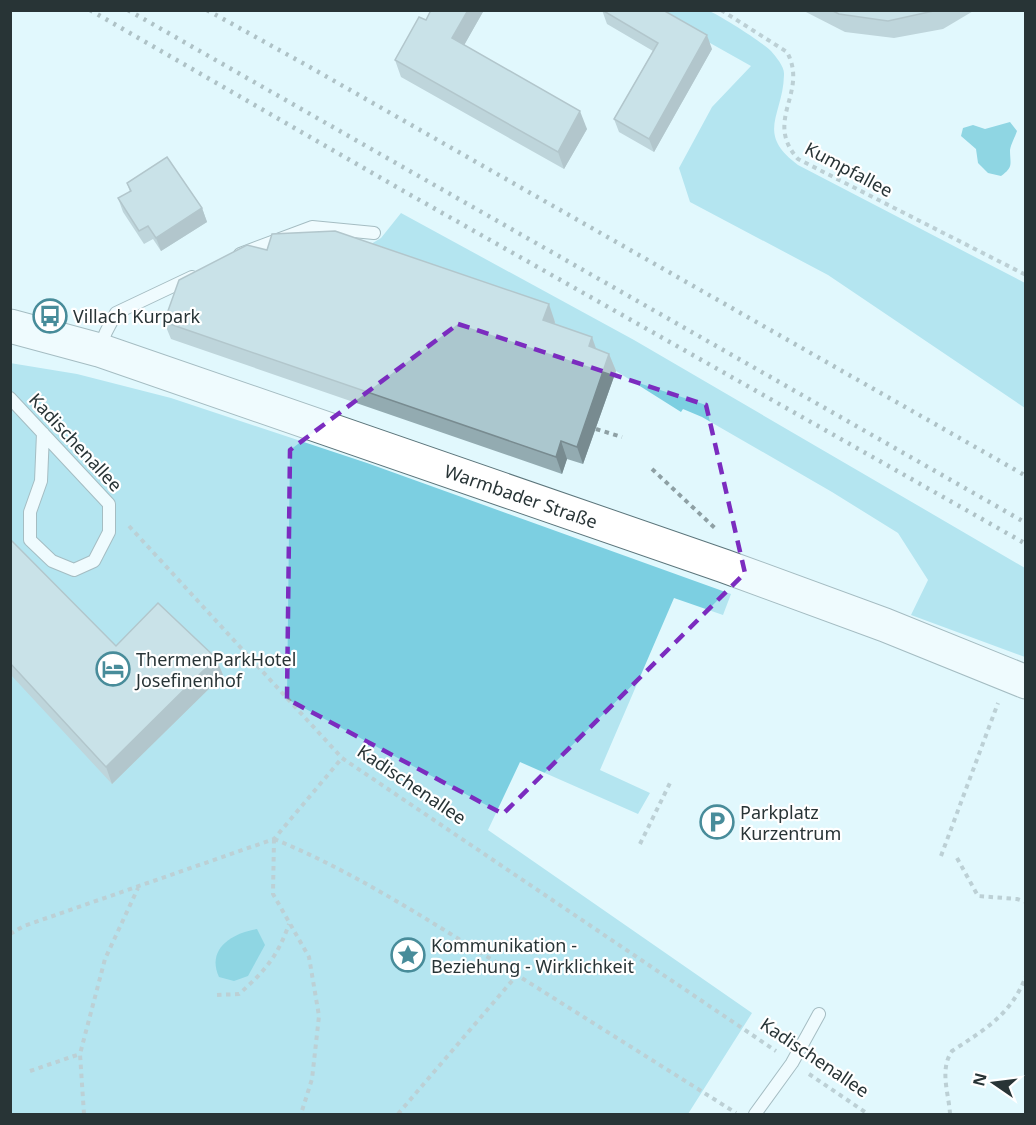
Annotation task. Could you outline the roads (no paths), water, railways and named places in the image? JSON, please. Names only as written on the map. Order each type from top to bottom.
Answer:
[{"type":"street","name":"Warmbader Straße","points":[[10,327],[99,350],[724,566],[885,625],[1026,682]]},
{"type":"lane","points":[[234,257],[312,227],[374,233]]},
{"type":"lane","points":[[99,350],[116,313],[202,272]]},
{"type":"lane","name":"Kadischenallee","points":[[10,398],[43,433],[109,504],[109,532],[94,561],[74,570],[52,561],[30,540],[30,512],[40,480],[43,433]]},
{"type":"lane","points":[[755,1114],[792,1063],[819,1014]]},
{"type":"railway","points":[[90,10],[400,189],[1026,544]]},
{"type":"railway","points":[[128,10],[1026,523]]},
{"type":"railway","points":[[207,10],[1026,476]]},
{"type":"place","name":"Villach Kurpark","points":[[50,316]]},
{"type":"place","name":"ThermenParkHotel Josefinenhof","points":[[113,669]]},
{"type":"place","name":"Parkplatz Kurzentrum","points":[[717,822]]},
{"type":"place","name":"Kommunikation - Beziehung - Wirklichkeit","points":[[408,955]]}]
